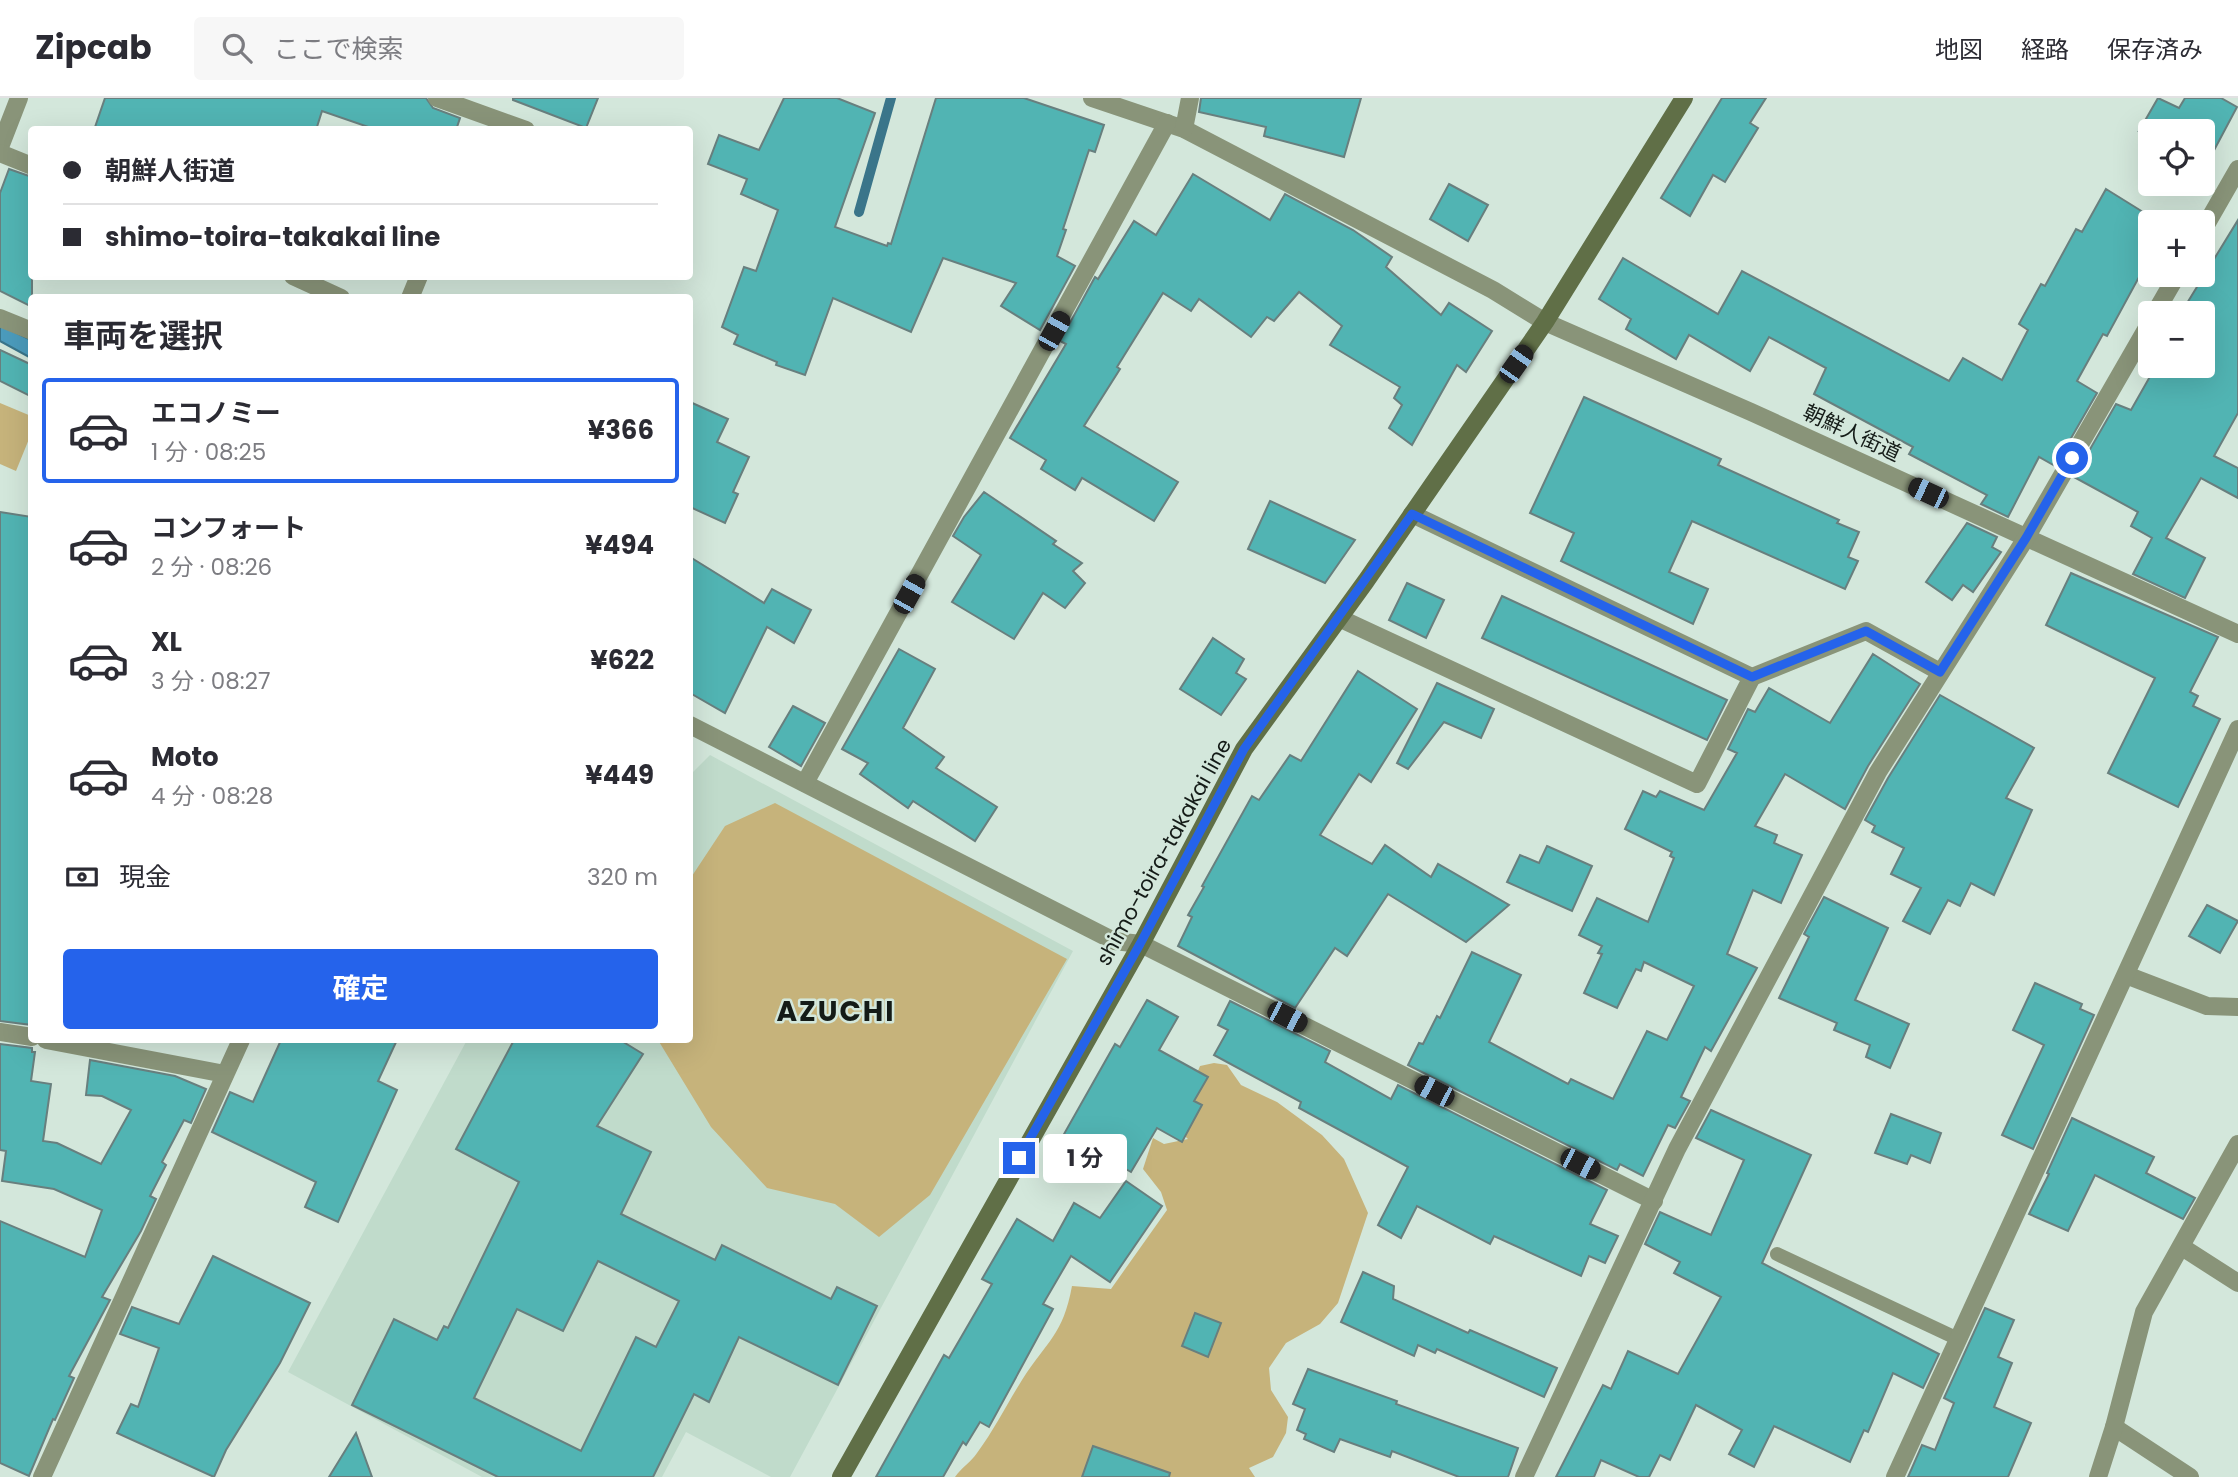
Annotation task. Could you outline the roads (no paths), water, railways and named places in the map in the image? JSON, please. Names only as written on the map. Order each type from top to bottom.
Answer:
[{"type":"main road","name":"shimo-toira-takakai line","points":[[841,1477],[1140,944],[1244,749],[1339,618],[1545,321],[1684,98]]},
{"type":"street","points":[[0,147],[19,98]]},
{"type":"street","points":[[437,98],[515,126]]},
{"type":"street","name":"朝鮮人街道","points":[[1092,98],[1175,126],[1493,290],[1545,321],[2238,634]]},
{"type":"street","points":[[805,783],[1190,98]]},
{"type":"street","points":[[0,153],[28,164]]},
{"type":"street","points":[[2214,210],[2238,169]]},
{"type":"street","points":[[302,280],[332,294]]},
{"type":"street","points":[[0,318],[28,329]]},
{"type":"street","points":[[1524,1477],[1728,1049],[1878,772],[2026,538],[2138,344]]},
{"type":"street","points":[[1412,514],[1752,677]]},
{"type":"street","points":[[1339,618],[1697,784],[1752,677],[1866,631],[1940,672]]},
{"type":"street","points":[[693,727],[1114,941],[1140,944],[1654,1201]]},
{"type":"street","points":[[1895,1477],[1956,1338],[2009,1232],[2238,729]]},
{"type":"street","points":[[2126,975],[2207,1006],[2238,1007]]},
{"type":"street","points":[[0,1032],[28,1036]]},
{"type":"street","points":[[62,1043],[225,1074]]},
{"type":"street","points":[[42,1477],[240,1043]]},
{"type":"street","points":[[2098,1477],[2144,1312],[2238,1144]]},
{"type":"street","points":[[2182,1247],[2238,1283]]},
{"type":"street","points":[[2114,1427],[2190,1477]]},
{"type":"lane","points":[[1777,1254],[1956,1338]]},
{"type":"water","points":[[0,325],[28,339],[28,356],[0,341]]},
{"type":"waterway","points":[[859,212],[891,98]]},
{"type":"district","name":"AZUCHI","points":[[836,1011]]}]
